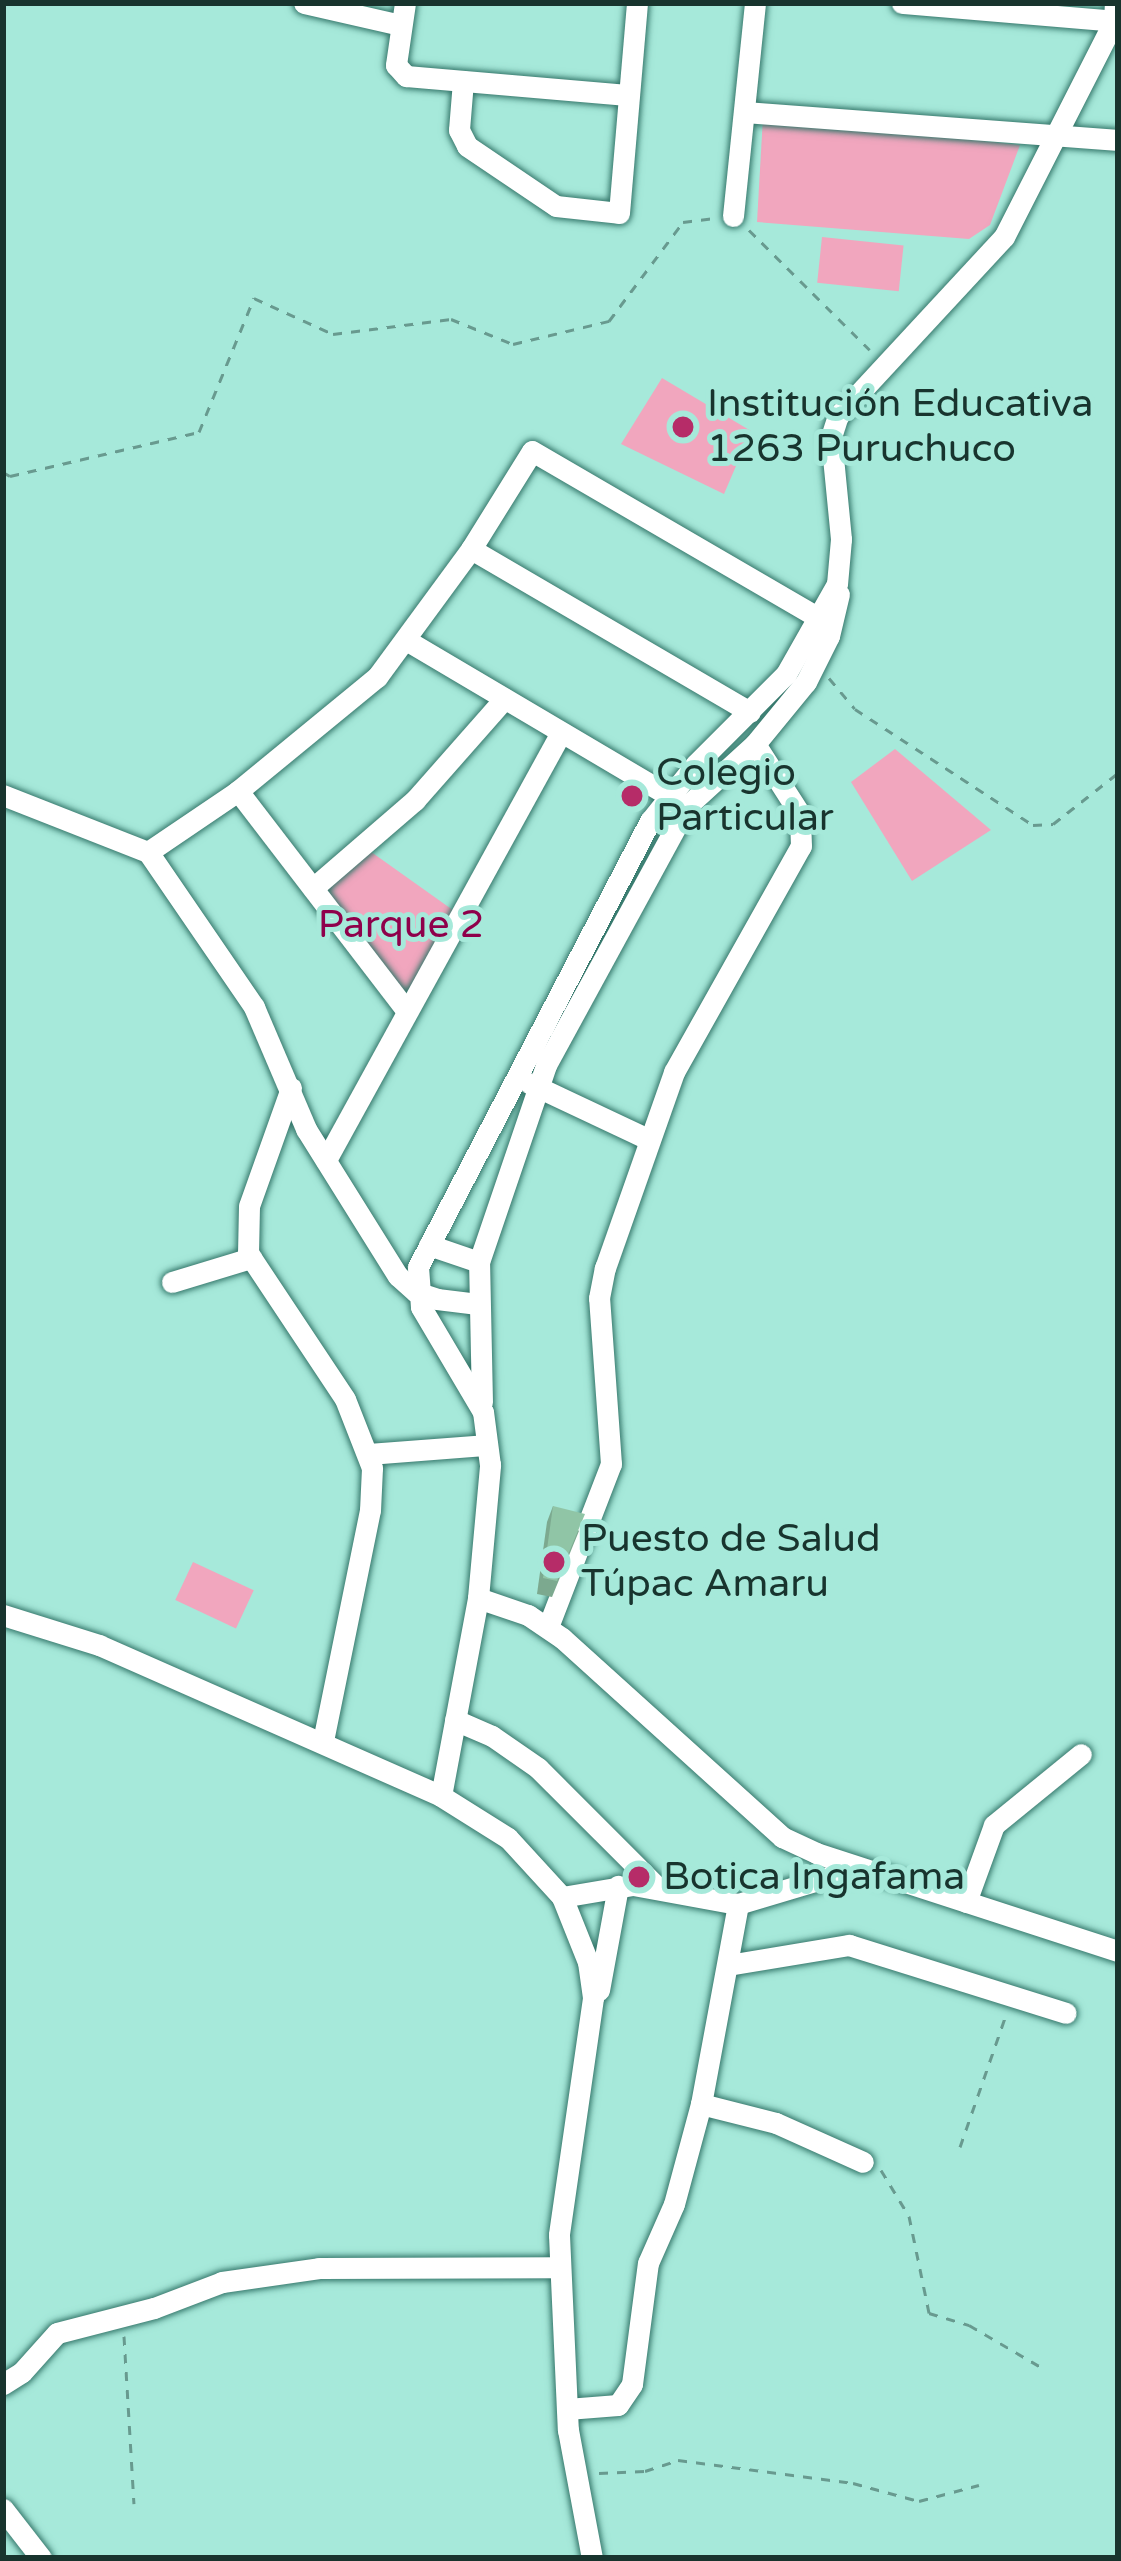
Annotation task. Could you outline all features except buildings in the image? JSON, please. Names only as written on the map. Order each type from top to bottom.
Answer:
[{"type":"street","points":[[304,3],[403,14],[396,65],[401,74],[626,95]]},
{"type":"street","points":[[463,81],[459,130],[466,146],[556,206],[616,214],[620,211],[637,3]]},
{"type":"street","points":[[734,216],[754,3]]},
{"type":"street","points":[[441,1796],[478,1598],[489,1492],[479,1262],[537,1087],[678,801],[755,744],[817,663],[838,608],[840,576],[830,437],[849,399],[1004,237],[1116,15],[902,3]]},
{"type":"street","points":[[745,112],[1118,140]]},
{"type":"street","points":[[148,852],[238,791],[350,704],[406,640],[471,549],[532,451],[819,618]]},
{"type":"street","points":[[471,549],[750,712]]},
{"type":"street","points":[[416,1292],[418,1267],[514,1075],[678,801],[786,674],[840,576]]},
{"type":"street","points":[[406,640],[678,801]]},
{"type":"street","points":[[313,888],[428,787],[504,699]]},
{"type":"street","points":[[326,1160],[561,732]]},
{"type":"street","points":[[548,1627],[609,1478],[599,1298],[648,1139],[692,1036],[801,845],[800,814],[755,744]]},
{"type":"street","points":[[238,791],[407,1011]]},
{"type":"street","points":[[3,794],[148,852],[254,1007],[306,1129],[398,1276],[416,1292],[483,1412]]},
{"type":"street","points":[[514,1075],[648,1139]]},
{"type":"street","points":[[291,1088],[249,1206],[245,1238],[251,1258],[344,1400],[370,1454],[370,1510],[323,1741]]},
{"type":"street","points":[[429,1246],[479,1262]]},
{"type":"street","points":[[172,1282],[251,1258]]},
{"type":"street","points":[[416,1292],[478,1304]]},
{"type":"street","points":[[370,1454],[487,1445]]},
{"type":"street","points":[[478,1598],[548,1627],[769,1827],[815,1853],[1118,1951]]},
{"type":"street","points":[[3,1615],[99,1645],[323,1741],[441,1796],[508,1838],[562,1897],[587,1962],[594,2020]]},
{"type":"street","points":[[455,1720],[492,1736],[538,1768],[659,1888]]},
{"type":"street","points":[[966,1902],[994,1826],[1081,1754]]},
{"type":"street","points":[[562,1897],[618,1886],[659,1888],[738,1904],[858,1868]]},
{"type":"street","points":[[592,2558],[573,2474],[560,2267],[566,2172],[618,1886]]},
{"type":"street","points":[[567,2409],[618,2405],[627,2396],[648,2263],[674,2204],[701,2104],[738,1904]]},
{"type":"street","points":[[728,1965],[849,1945],[1066,2013]]},
{"type":"street","points":[[701,2104],[776,2123],[863,2162]]},
{"type":"street","points":[[3,2384],[22,2372],[57,2333],[222,2282],[269,2273],[560,2267]]},
{"type":"street","points":[[3,2509],[40,2558]]},
{"type":"path","points":[[3,472],[10,476],[199,432],[254,298],[333,334],[451,319],[513,344],[609,321],[683,222],[734,216],[885,365]]},
{"type":"path","points":[[817,663],[855,709],[1033,825],[1053,824],[1118,773]]},
{"type":"path","points":[[960,2147],[1013,1996]]},
{"type":"path","points":[[863,2162],[886,2171],[909,2216],[929,2313],[970,2325],[1041,2367]]},
{"type":"path","points":[[123,2316],[134,2504]]},
{"type":"path","points":[[573,2474],[645,2471],[678,2459],[853,2483],[919,2501],[979,2486]]},
{"type":"green space","points":[[763,117],[1020,145],[990,225],[969,239],[757,222]]},
{"type":"green space","points":[[822,237],[904,246],[899,291],[817,283]]},
{"type":"green space","points":[[662,378],[751,431],[724,494],[621,444]]},
{"type":"green space","points":[[895,749],[991,830],[912,881],[851,782]]},
{"type":"green space","name":"Parque 2","points":[[367,849],[457,913],[407,1004],[319,890]]},
{"type":"green space","points":[[193,1562],[254,1590],[236,1628],[175,1600]]},
{"type":"place","name":"Institución Educativa 1263 Puruchuco","points":[[683,427]]},
{"type":"place","name":"Colegio Particular","points":[[632,796]]},
{"type":"place","name":"Puesto de Salud Túpac Amaru","points":[[554,1562]]},
{"type":"place","name":"Botica Ingafama","points":[[639,1877]]}]
